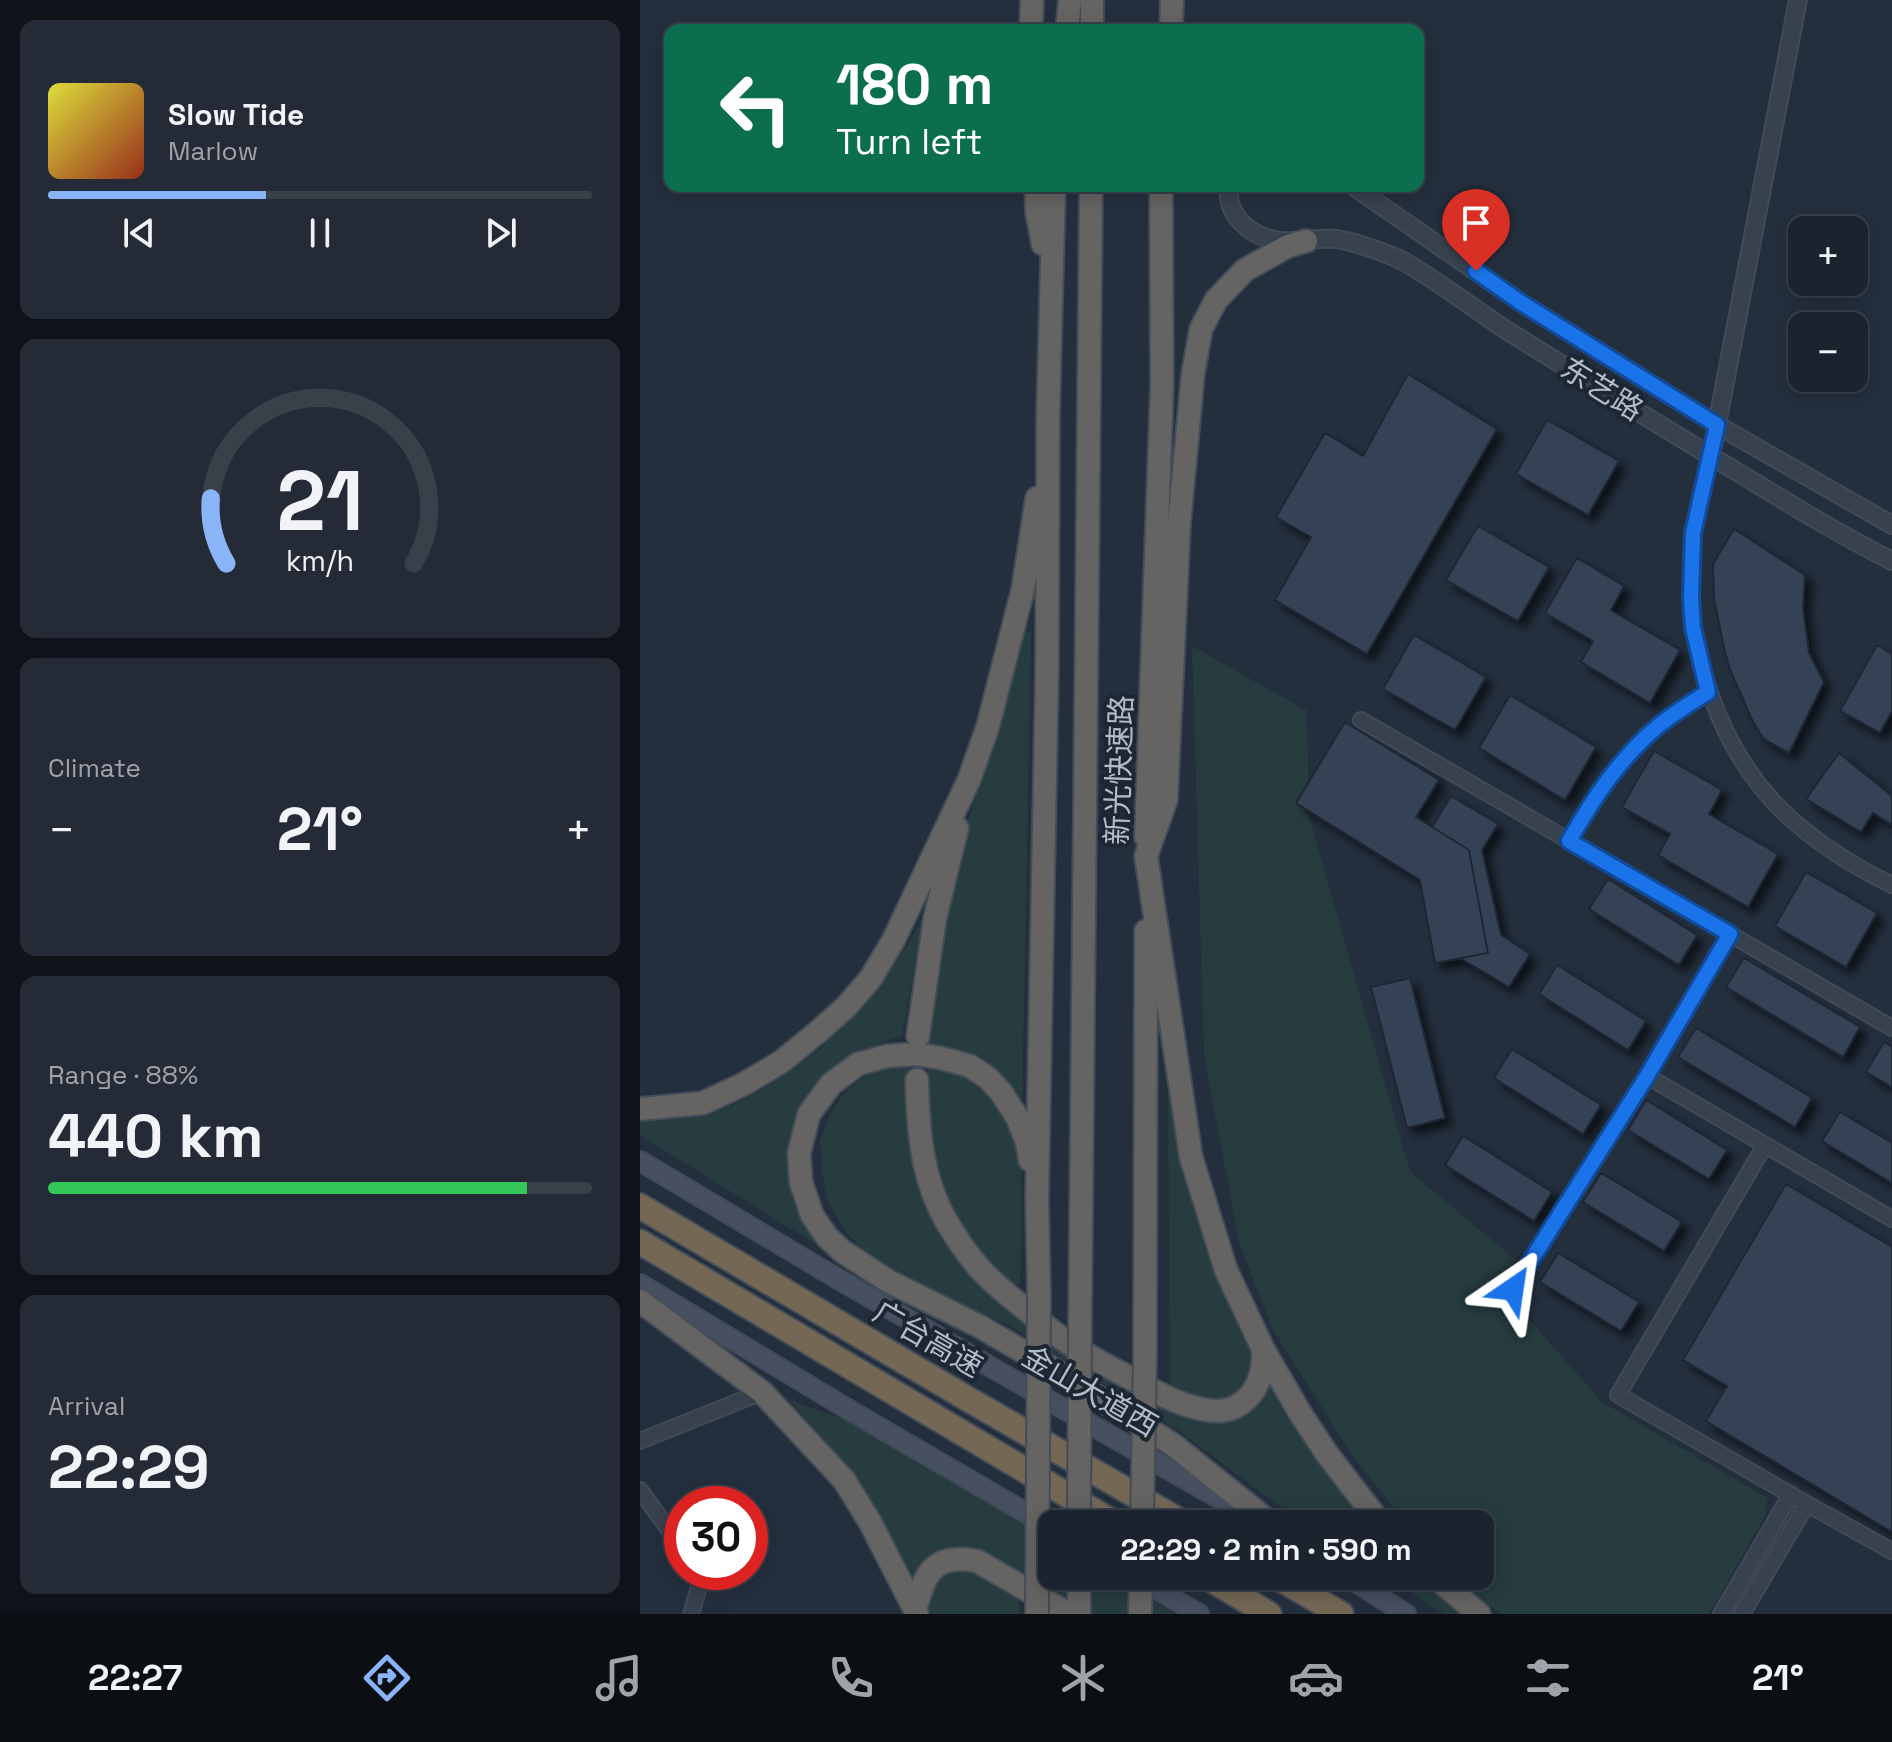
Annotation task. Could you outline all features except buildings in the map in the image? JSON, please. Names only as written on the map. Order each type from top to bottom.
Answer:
[{"type":"highway","points":[[1031,24],[1032,0]]},
{"type":"highway","points":[[1068,24],[1070,0]]},
{"type":"highway","points":[[1092,0],[1092,24]]},
{"type":"highway","points":[[1158,0],[1158,24]]},
{"type":"highway","points":[[1171,24],[1172,0]]},
{"type":"highway","points":[[1036,192],[1053,298]]},
{"type":"highway","points":[[1037,1614],[1037,1197],[1054,192]]},
{"type":"highway","name":"新光快速路","points":[[1079,1510],[1091,192]]},
{"type":"highway","name":"新光快速路","points":[[1142,1510],[1146,856],[1162,385],[1161,192]]},
{"type":"highway","points":[[1306,241],[1288,246],[1245,270],[1216,300],[1201,329],[1193,374],[1179,524],[1166,800],[1146,856],[1191,1157],[1226,1270],[1263,1349],[1300,1413],[1370,1510]]},
{"type":"highway","points":[[918,1036],[935,918],[969,780],[988,726],[1023,589],[1048,418]]},
{"type":"highway","points":[[640,1109],[703,1103],[744,1084],[781,1062],[846,1007],[871,978],[893,941],[969,780]]},
{"type":"highway","points":[[1037,1197],[1027,1142],[1017,1117],[1001,1092],[970,1066],[916,1054],[887,1056],[858,1064],[831,1084],[809,1114],[799,1153],[801,1182],[812,1215],[827,1237],[842,1251],[888,1281],[979,1326],[1060,1373],[1172,1444],[1254,1510]]},
{"type":"highway","points":[[917,1080],[918,1126],[924,1164],[934,1197],[951,1230],[981,1271],[1062,1339],[1166,1397],[1219,1411],[1235,1408],[1250,1396],[1264,1365],[1263,1349]]},
{"type":"highway","name":"广台高速","points":[[640,1206],[1161,1510]]},
{"type":"highway","points":[[640,1242],[1092,1510]]},
{"type":"highway","points":[[640,1301],[762,1392],[844,1480],[870,1522],[916,1612]]},
{"type":"highway","points":[[916,1612],[926,1575],[939,1564],[960,1558],[977,1561],[1069,1614]]},
{"type":"highway","points":[[1079,1590],[1079,1614]]},
{"type":"highway","points":[[1140,1614],[1141,1590]]},
{"type":"highway","points":[[1229,1590],[1269,1614]]},
{"type":"highway","points":[[1299,1590],[1341,1614]]},
{"type":"highway","points":[[1451,1590],[1479,1614]]},
{"type":"main road","name":"金山大道西","points":[[640,1161],[1240,1510]]},
{"type":"main road","points":[[640,1284],[1038,1520]]},
{"type":"main road","points":[[1158,1590],[1199,1614]]},
{"type":"main road","points":[[1368,1590],[1406,1614]]},
{"type":"street","points":[[1798,0],[1711,456],[1693,533],[1693,628],[1708,692],[1733,744],[1754,777],[1803,829],[1869,874],[1892,885]]},
{"type":"street","name":"东艺路","points":[[1228,192],[1237,219],[1266,238],[1282,241],[1336,239],[1403,261],[1711,456],[1892,561]]},
{"type":"street","name":"东艺路","points":[[1362,192],[1520,302],[1717,425],[1892,525]]},
{"type":"street","points":[[1569,841],[1599,791],[1636,747],[1658,726],[1708,692]]},
{"type":"street","points":[[1361,720],[1892,1028]]},
{"type":"street","points":[[1513,1289],[1647,1076],[1730,934]]},
{"type":"street","points":[[1647,1076],[1892,1219]]},
{"type":"street","points":[[1765,1145],[1618,1395],[1892,1551]]},
{"type":"street","points":[[640,1441],[762,1392]]},
{"type":"street","points":[[640,1490],[664,1523]]},
{"type":"street","points":[[1721,1614],[1791,1494]]},
{"type":"street","points":[[1742,1614],[1807,1504]]},
{"type":"street","points":[[691,1614],[698,1590]]},
{"type":"green space","points":[[1023,631],[1031,632],[1022,1109],[980,1062],[953,1048],[927,1043],[939,938],[965,830],[988,760]]},
{"type":"green space","points":[[1192,646],[1307,711],[1309,816],[1410,1172],[1516,1260],[1504,1279],[1511,1299],[1602,1402],[1767,1498],[1765,1516],[1709,1614],[1501,1614],[1469,1590],[1494,1590],[1494,1510],[1395,1510],[1352,1455],[1272,1328],[1239,1242],[1204,1055]]},
{"type":"green space","points":[[923,919],[902,1036],[863,1052],[822,1087],[804,1170],[836,1257],[640,1135],[640,1119],[691,1116],[728,1106],[749,1097],[810,1057],[869,1000]]},
{"type":"green space","points":[[929,1062],[961,1072],[986,1090],[1005,1115],[1021,1154],[1020,1285],[1006,1281],[966,1238],[939,1182],[925,1107]]},
{"type":"green space","points":[[909,1063],[914,1169],[942,1237],[978,1285],[1189,1418],[1214,1424],[1245,1418],[1261,1403],[1273,1382],[1365,1510],[1287,1510],[1175,1428],[1015,1329],[899,1272],[863,1250],[846,1232],[827,1199],[820,1141],[829,1116],[841,1097],[858,1081],[884,1066]]},
{"type":"green space","points":[[1168,1095],[1177,1095],[1254,1348],[1254,1368],[1250,1381],[1235,1394],[1219,1399],[1194,1398],[1170,1386]]},
{"type":"green space","points":[[790,1400],[848,1421],[1038,1533],[1038,1589],[969,1549],[937,1556],[913,1577],[879,1512]]},
{"type":"green space","points":[[969,1568],[1019,1595],[1019,1614],[929,1614],[929,1592],[935,1579],[948,1571]]},
{"type":"green space","points":[[1040,1590],[1134,1590],[1175,1614],[1082,1614]]},
{"type":"green space","points":[[1407,1590],[1440,1590],[1467,1614],[1444,1614]]},
{"type":"route","points":[[1476,271],[1520,302],[1717,425],[1693,533],[1693,628],[1708,692],[1658,726],[1636,747],[1599,791],[1569,841],[1730,934],[1647,1076],[1513,1289]]}]
